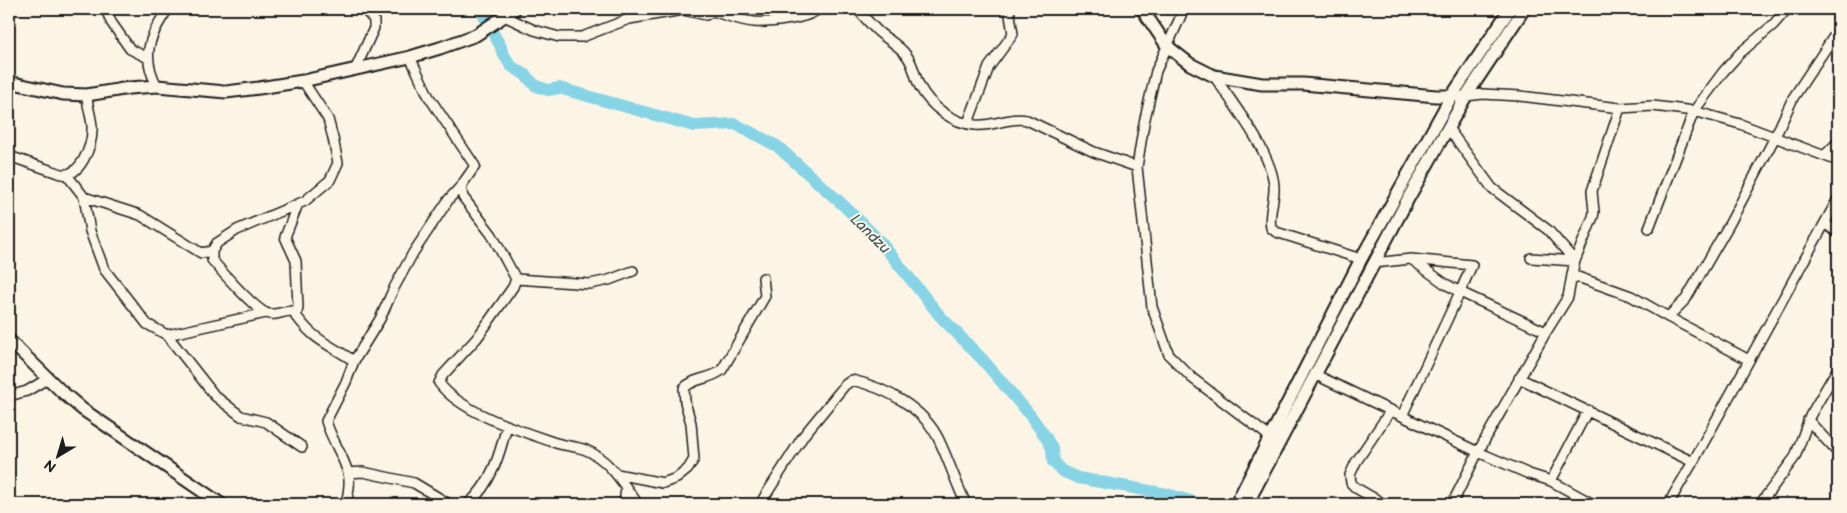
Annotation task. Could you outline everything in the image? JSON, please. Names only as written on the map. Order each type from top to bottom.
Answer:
[{"type":"street","points":[[106,9],[111,22],[130,49],[148,58]]},
{"type":"street","points":[[157,86],[150,72],[148,58],[150,40],[168,9]]},
{"type":"street","points":[[355,70],[374,28],[374,20],[364,9]]},
{"type":"street","points":[[9,82],[63,94],[87,95],[129,88],[157,86],[226,92],[303,81],[410,57],[476,35],[515,9]]},
{"type":"street","points":[[504,16],[534,30],[559,38],[582,37],[628,19],[683,10],[706,15],[713,10],[753,22],[782,20],[814,13],[818,9]]},
{"type":"street","points":[[857,9],[879,33],[909,57],[920,88],[939,110],[957,120],[975,125],[1018,118],[1027,120],[1094,152],[1137,167]]},
{"type":"street","points":[[968,123],[989,67],[1013,34],[1009,9]]},
{"type":"street","points":[[1142,9],[1167,46],[1190,64],[1214,76],[1262,84],[1303,84],[1451,97],[1483,94],[1520,96],[1620,108],[1653,106],[1694,111],[1740,124],[1838,161]]},
{"type":"street","points":[[1184,9],[1156,71],[1144,123],[1137,167],[1152,307],[1169,355],[1192,378],[1270,437]]},
{"type":"street","points":[[1236,504],[1361,259],[1451,97],[1510,9]]},
{"type":"street","points":[[1248,504],[1374,263],[1448,128],[1466,96],[1524,9]]},
{"type":"street","points":[[1648,228],[1694,111],[1723,72],[1773,25],[1787,9]]},
{"type":"street","points":[[1668,318],[1686,299],[1730,223],[1776,137],[1793,98],[1838,30]]},
{"type":"street","points":[[346,504],[350,483],[348,473],[326,421],[346,382],[354,361],[380,319],[413,253],[448,199],[461,186],[475,166],[429,97],[410,57]]},
{"type":"street","points":[[1214,76],[1249,129],[1269,165],[1274,187],[1271,228],[1276,232],[1361,259]]},
{"type":"street","points":[[266,313],[249,300],[212,260],[212,251],[217,243],[237,230],[298,204],[317,192],[330,180],[338,164],[328,119],[303,81]]},
{"type":"street","points":[[67,175],[75,170],[88,148],[92,130],[87,108],[87,95]]},
{"type":"street","points":[[1452,504],[1519,378],[1568,297],[1574,261],[1593,217],[1592,192],[1620,108]]},
{"type":"street","points":[[1448,128],[1492,188],[1548,230],[1574,261]]},
{"type":"street","points":[[1825,155],[1838,142]]},
{"type":"street","points":[[9,156],[67,175],[84,197],[90,231],[104,269],[147,324],[167,335],[216,396],[241,416],[266,422],[302,447]]},
{"type":"street","points":[[461,186],[463,197],[492,235],[516,279],[513,287],[477,338],[443,375],[439,382],[444,389],[463,405],[507,425],[557,443],[586,450],[599,458],[617,474],[638,504]]},
{"type":"street","points":[[84,197],[140,215],[200,253],[212,251]]},
{"type":"street","points":[[1669,504],[1826,224],[1838,199]]},
{"type":"street","points":[[296,316],[298,308],[296,261],[285,237],[298,204]]},
{"type":"street","points":[[1826,224],[1838,233]]},
{"type":"street","points":[[1531,258],[1574,261]]},
{"type":"street","points":[[1374,263],[1411,259],[1472,265],[1402,416]]},
{"type":"street","points":[[1411,259],[1460,292],[1546,332]]},
{"type":"street","points":[[516,279],[590,284],[610,280],[633,271]]},
{"type":"street","points":[[1572,275],[1631,296],[1668,318],[1749,360]]},
{"type":"street","points":[[617,474],[663,483],[677,478],[688,469],[694,459],[691,423],[685,402],[684,388],[689,383],[715,376],[722,370],[764,296],[763,278]]},
{"type":"street","points":[[167,335],[287,310],[293,311],[314,338],[354,361]]},
{"type":"street","points":[[9,340],[47,378],[82,409],[221,504]]},
{"type":"street","points":[[1760,504],[1795,458],[1808,420],[1838,368]]},
{"type":"street","points":[[1316,375],[1478,452],[1550,481],[1577,500],[1593,504]]},
{"type":"street","points":[[9,396],[27,391],[47,378]]},
{"type":"street","points":[[1519,378],[1694,462]]},
{"type":"street","points":[[760,504],[804,435],[852,380],[895,397],[923,416],[939,439],[966,504]]},
{"type":"street","points":[[1384,504],[1356,488],[1351,483],[1350,475],[1356,462],[1391,410]]},
{"type":"street","points":[[1550,481],[1588,410]]},
{"type":"street","points":[[1808,420],[1838,453]]},
{"type":"street","points":[[468,504],[482,489],[494,467],[507,425]]},
{"type":"street","points":[[348,473],[363,472],[414,483],[449,504]]},
{"type":"street","points":[[624,504],[626,488]]},
{"type":"waterway","name":"Landzu","points":[[481,9],[486,21]]},
{"type":"waterway","name":"Landzu","points":[[492,31],[511,66],[524,74],[536,86],[548,90],[559,88],[694,126],[735,124],[777,146],[879,240],[940,316],[982,359],[1030,415],[1052,448],[1053,462],[1062,471],[1078,478],[1167,494],[1200,504]]}]
